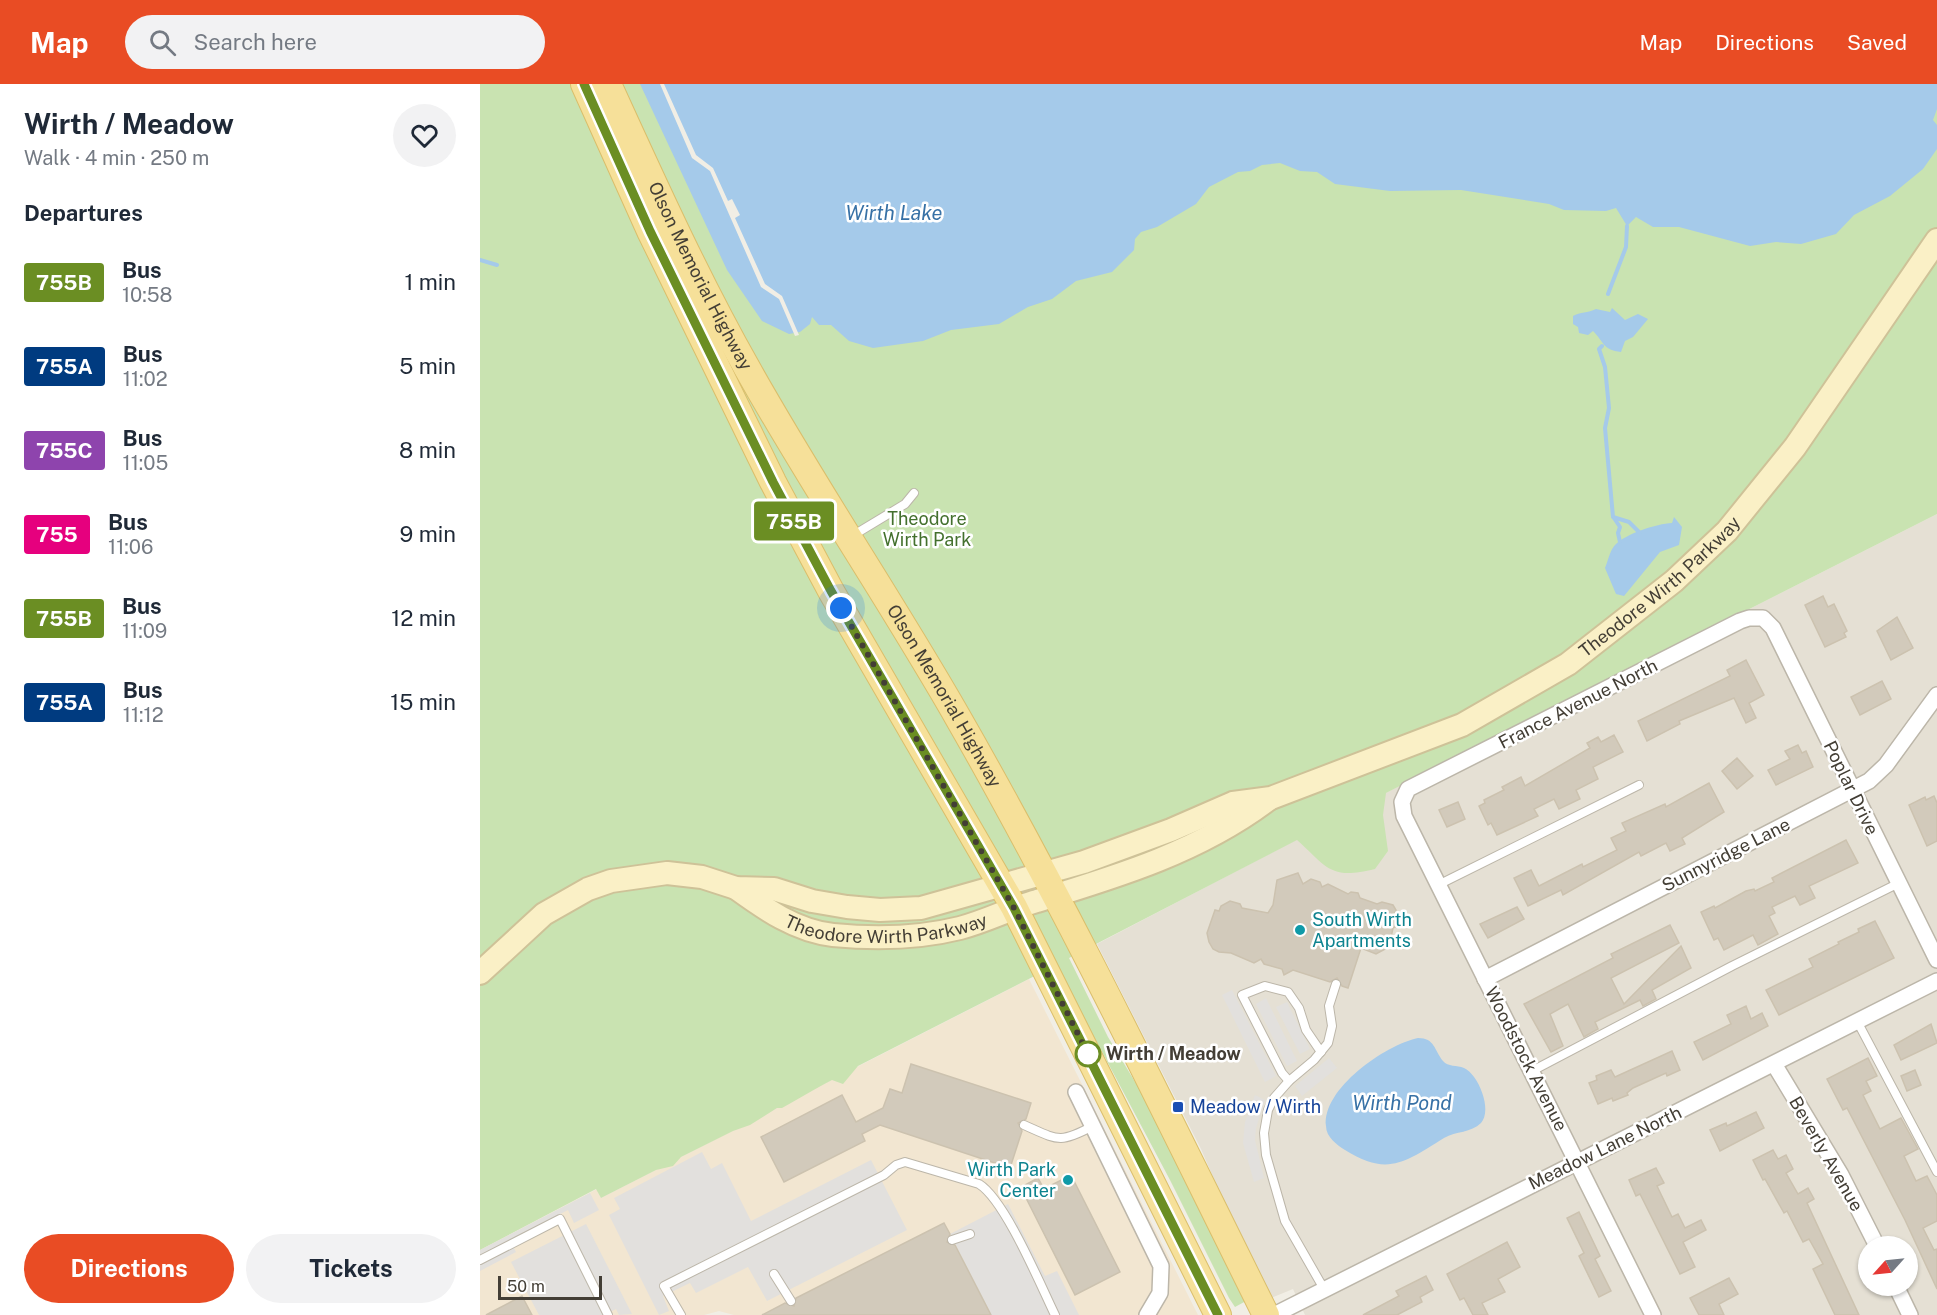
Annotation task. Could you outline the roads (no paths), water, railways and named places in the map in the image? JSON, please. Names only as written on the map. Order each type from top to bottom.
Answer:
[{"type":"main road","name":"Olson Memorial Highway","points":[[584,84],[650,231],[773,482],[831,591],[1008,897],[1218,1315]]},
{"type":"main road","name":"Olson Memorial Highway","points":[[608,84],[701,283],[747,368],[957,715],[1049,884],[1266,1315]]},
{"type":"street","name":"Theodore Wirth Parkway","points":[[480,973],[544,914],[588,889],[611,881],[667,873],[702,877],[736,888],[774,889],[812,901],[880,910],[921,908],[1008,897],[1049,884],[1151,865],[1241,821],[1271,798],[1462,725],[1568,664],[1658,595],[1727,531],[1763,490],[1827,403],[1937,240]]},
{"type":"street","name":"France Avenue North","points":[[1402,802],[1408,789],[1418,783],[1740,621],[1749,618],[1763,618]]},
{"type":"street","name":"Poplar Drive","points":[[1763,618],[1773,628],[1937,960]]},
{"type":"street","name":"Sunnyridge Lane","points":[[1485,979],[1852,790],[1878,773],[1937,695]]},
{"type":"street","name":"Woodstock Avenue","points":[[1402,802],[1404,816],[1653,1315]]},
{"type":"street","name":"Theodore Wirth Parkway","points":[[736,888],[765,909],[796,925],[831,935],[914,936],[958,928],[1008,897]]},
{"type":"street","name":"Meadow Lane North","points":[[1274,1315],[1295,1310],[1324,1289],[1937,981]]},
{"type":"street","name":"Beverly Avenue","points":[[1774,1064],[1841,1175],[1872,1236]]},
{"type":"street","points":[[1076,1092],[1161,1266],[1160,1293],[1147,1315]]},
{"type":"street","points":[[1901,1296],[1910,1315]]},
{"type":"lane","points":[[849,537],[905,504],[914,493]]},
{"type":"lane","points":[[1438,885],[1639,785]]},
{"type":"lane","points":[[1532,1071],[1732,966],[1899,883]]},
{"type":"lane","points":[[1324,1289],[1285,1221],[1264,1144],[1268,1110],[1274,1098],[1321,1052],[1331,1036],[1329,1006],[1336,984]]},
{"type":"lane","points":[[1289,1081],[1282,1073],[1242,995],[1265,986],[1288,992],[1299,1008],[1306,1030],[1321,1052]]},
{"type":"lane","points":[[1857,1021],[1937,1172]]},
{"type":"lane","points":[[1024,1125],[1065,1140],[1093,1126]]},
{"type":"lane","points":[[681,1315],[664,1286],[884,1175],[896,1165],[904,1162],[979,1184],[988,1189],[1005,1216],[1055,1315]]},
{"type":"lane","points":[[480,1260],[560,1219],[608,1315]]},
{"type":"lane","points":[[952,1240],[970,1234]]},
{"type":"lane","points":[[774,1274],[791,1300]]},
{"type":"water","name":"Wirth Lake","points":[[640,84],[1937,84],[1937,109],[1933,120],[1937,125],[1937,149],[1923,169],[1890,196],[1854,215],[1836,234],[1801,244],[1776,242],[1750,246],[1679,227],[1653,227],[1636,217],[1627,226],[1616,208],[1606,211],[1564,210],[1549,204],[1461,190],[1390,191],[1335,184],[1317,172],[1300,171],[1280,163],[1262,165],[1250,171],[1238,172],[1209,187],[1196,204],[1157,227],[1141,232],[1135,239],[1134,250],[1112,272],[1076,281],[1052,299],[1028,307],[999,324],[951,330],[923,341],[873,348],[849,341],[831,325],[819,325],[812,317],[810,324],[800,332],[789,334],[762,321],[727,270]]},
{"type":"water","points":[[1612,308],[1625,320],[1638,314],[1648,319],[1633,337],[1625,341],[1621,352],[1604,345],[1593,331],[1588,335],[1579,333],[1578,327],[1573,324],[1573,316],[1596,309],[1610,312]]},
{"type":"water","points":[[1674,517],[1682,527],[1679,545],[1660,552],[1624,596],[1616,594],[1605,568],[1613,547],[1634,533],[1672,523]]},
{"type":"water","name":"Wirth Pond","points":[[1418,1038],[1431,1042],[1445,1063],[1464,1068],[1474,1077],[1485,1101],[1484,1117],[1481,1123],[1473,1129],[1449,1136],[1418,1154],[1396,1163],[1373,1163],[1339,1146],[1326,1130],[1327,1112],[1334,1098],[1358,1071],[1373,1059],[1404,1042]]},
{"type":"waterway","points":[[1608,294],[1626,247],[1627,226]]},
{"type":"waterway","points":[[480,260],[497,265]]},
{"type":"waterway","points":[[1602,346],[1599,349],[1605,367],[1609,408],[1605,428],[1613,517],[1629,522],[1640,533]]},
{"type":"waterway","points":[[1614,518],[1620,527],[1618,533],[1620,542]]},
{"type":"place","name":"South Wirth Apartments","points":[[1300,930]]},
{"type":"place","name":"Wirth / Meadow","points":[[1088,1054]]},
{"type":"place","name":"Meadow / Wirth","points":[[1178,1107]]},
{"type":"place","name":"Wirth Park Center","points":[[1068,1180]]},
{"type":"park label","name":"Theodore Wirth Park","points":[[927,529]]}]
